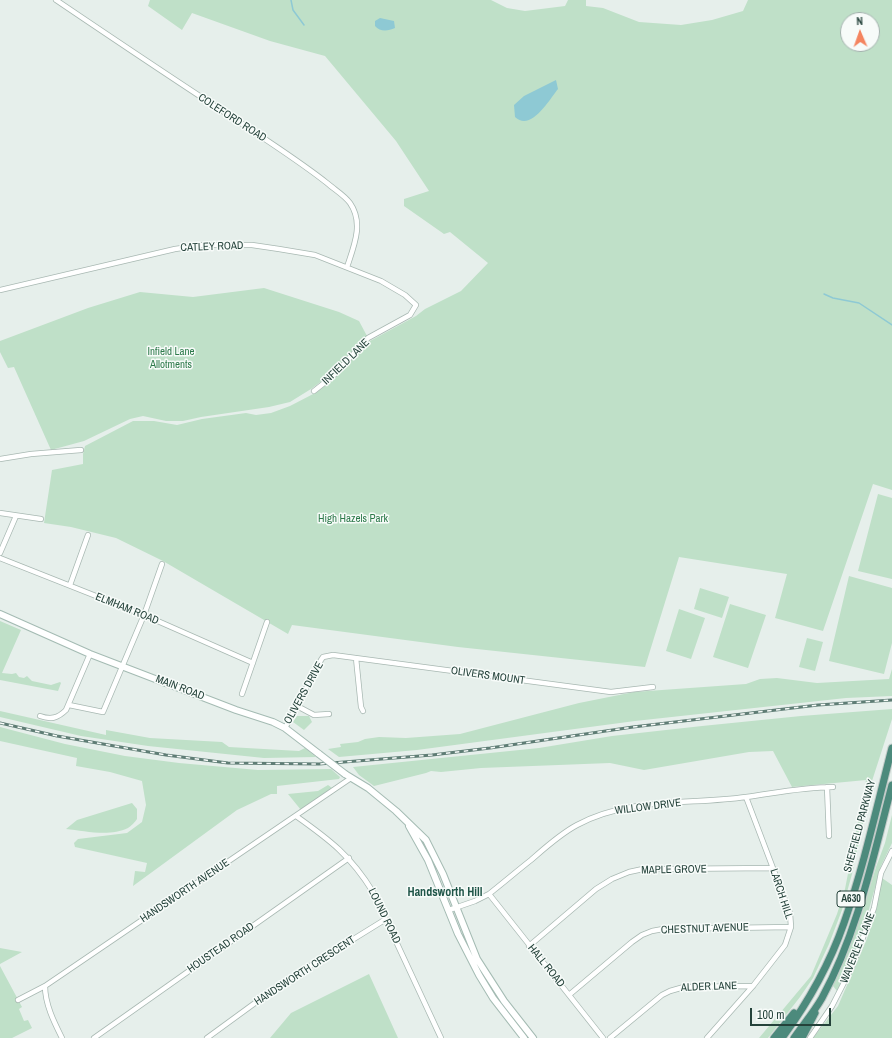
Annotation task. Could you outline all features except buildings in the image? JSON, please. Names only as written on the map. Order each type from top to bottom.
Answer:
[{"type":"highway","name":"SHEFFIELD PARKWAY","points":[[782,1038],[811,992],[833,949],[843,924],[863,860],[892,748]]},
{"type":"highway","name":"SHEFFIELD PARKWAY","points":[[794,1038],[821,999],[836,967],[858,910],[875,855],[892,785]]},
{"type":"highway","name":"A630","points":[[774,1038],[811,992]]},
{"type":"highway","name":"A630","points":[[802,1038],[821,999]]},
{"type":"main road","name":"MAIN ROAD","points":[[0,614],[90,654],[273,722],[285,728],[345,774],[378,796],[421,834],[429,846],[457,907],[477,959],[504,1001],[533,1038]]},
{"type":"main road","points":[[408,823],[428,860],[464,946],[479,975],[493,998],[524,1038]]},
{"type":"street","name":"COLEFORD ROAD","points":[[56,0],[292,157],[341,193],[350,204],[356,216],[357,227],[356,241],[347,267]]},
{"type":"street","name":"CATLEY ROAD","points":[[0,290],[175,248],[203,245],[252,246],[279,248],[314,255],[381,281],[405,295],[416,305]]},
{"type":"street","name":"INFIELD LANE","points":[[314,391],[333,376],[368,338],[410,315],[416,305]]},
{"type":"street","points":[[0,459],[31,454],[81,450]]},
{"type":"street","points":[[0,513],[41,519]]},
{"type":"street","points":[[0,553],[16,516]]},
{"type":"street","points":[[70,585],[88,535]]},
{"type":"street","name":"ELMHAM ROAD","points":[[0,558],[144,615],[253,662]]},
{"type":"street","points":[[69,705],[103,712],[144,615],[162,564]]},
{"type":"street","points":[[242,694],[267,622]]},
{"type":"street","points":[[40,716],[54,718],[60,716],[66,710],[90,654]]},
{"type":"street","name":"OLIVERS MOUNT","points":[[324,658],[333,655],[611,692],[653,687]]},
{"type":"street","name":"OLIVERS DRIVE","points":[[285,728],[321,660],[324,658]]},
{"type":"street","points":[[356,658],[361,708],[363,711]]},
{"type":"street","points":[[297,706],[314,715],[329,714]]},
{"type":"street","name":"HANDSWORTH AVENUE","points":[[18,1000],[45,986],[351,778]]},
{"type":"street","points":[[827,787],[829,836]]},
{"type":"street","name":"WILLOW DRIVE","points":[[449,910],[475,901],[489,894],[563,834],[577,825],[606,813],[622,808],[638,806],[746,797],[777,791],[833,787]]},
{"type":"street","name":"LARCH HILL","points":[[707,1038],[753,986],[785,945],[791,927],[790,913],[746,797]]},
{"type":"street","name":"LOUND ROAD","points":[[296,816],[329,839],[362,873],[373,892],[442,1038]]},
{"type":"street","name":"WAVERLEY LANE","points":[[810,1038],[832,1006],[852,967],[874,908],[881,873],[892,851]]},
{"type":"street","name":"HOUSTEAD ROAD","points":[[94,1038],[349,858]]},
{"type":"street","name":"MAPLE GROVE","points":[[529,946],[596,889],[612,878],[629,872],[643,869],[773,868]]},
{"type":"street","name":"HALL ROAD","points":[[489,894],[603,1038]]},
{"type":"street","name":"HANDSWORTH CRESCENT","points":[[207,1038],[281,984],[386,919]]},
{"type":"street","name":"CHESTNUT AVENUE","points":[[570,995],[632,942],[652,931],[681,928],[791,927]]},
{"type":"street","points":[[45,986],[47,1004],[62,1038]]},
{"type":"street","name":"ALDER LANE","points":[[610,1038],[670,991],[684,987],[753,986]]},
{"type":"green space","name":"High Hazels Park","points":[[150,0],[491,0],[507,8],[525,11],[565,6],[568,0],[586,0],[586,6],[603,8],[639,22],[681,25],[712,20],[743,11],[748,0],[892,0],[892,490],[873,484],[823,631],[775,618],[787,574],[679,557],[645,667],[458,647],[292,625],[288,634],[163,561],[116,538],[71,527],[44,523],[52,470],[83,464],[85,446],[133,421],[154,421],[177,425],[202,419],[246,413],[256,415],[271,413],[290,406],[317,392],[333,379],[356,353],[370,341],[416,316],[425,309],[461,291],[488,263],[450,232],[444,234],[404,206],[404,199],[429,191],[396,141],[325,56],[270,41],[192,13],[182,30],[148,6]]},
{"type":"green space","name":"Infield Lane Allotments","points":[[264,288],[339,312],[359,321],[367,336],[331,374],[290,402],[269,407],[183,421],[166,421],[143,416],[130,419],[84,441],[51,450],[14,367],[8,368],[0,352],[0,341],[88,308],[140,292],[193,297]]},
{"type":"green space","points":[[878,494],[892,498],[892,579],[858,571]]},
{"type":"green space","points":[[849,576],[892,588],[892,643],[884,674],[829,661]]},
{"type":"green space","points":[[700,588],[729,597],[722,618],[694,609]]},
{"type":"green space","points":[[730,604],[766,615],[748,668],[713,657]]},
{"type":"green space","points":[[679,609],[705,618],[691,659],[666,651]]},
{"type":"green space","points":[[0,621],[21,630],[2,673],[16,673],[19,677],[24,678],[27,676],[32,681],[51,685],[60,682],[58,691],[0,680]]},
{"type":"green space","points":[[807,638],[823,642],[815,671],[799,667]]},
{"type":"green space","points":[[892,669],[892,696],[846,698],[635,721],[417,750],[339,757],[328,749],[341,747],[340,744],[358,742],[365,739],[379,737],[406,738],[460,734],[579,703],[634,692],[746,684],[760,679],[777,678],[817,683],[889,679]]},
{"type":"green space","points":[[892,709],[892,719],[872,781],[852,874],[842,910],[829,944],[813,978],[768,1038],[759,1038],[811,976],[837,914],[845,889],[866,780],[792,787],[773,751],[749,752],[644,770],[610,763],[481,768],[441,772],[431,771],[374,786],[359,775],[353,767],[539,748],[612,736],[702,726]]},
{"type":"green space","points":[[0,711],[106,735],[106,730],[150,738],[222,742],[229,747],[299,751],[305,748],[316,757],[264,758],[148,746],[81,736],[0,717]]},
{"type":"green space","points":[[297,716],[309,716],[312,722],[304,730],[293,722]]},
{"type":"green space","points":[[0,727],[65,744],[125,756],[179,763],[258,770],[331,769],[340,777],[339,779],[277,786],[277,794],[271,794],[237,810],[133,886],[135,871],[145,872],[147,863],[75,847],[74,843],[78,839],[127,833],[142,822],[146,805],[142,781],[110,772],[76,766],[77,758],[0,741]]},
{"type":"green space","points":[[328,785],[335,790],[301,810],[288,794],[318,791]]},
{"type":"green space","points":[[132,803],[137,809],[137,819],[128,828],[121,831],[105,833],[66,829],[77,820]]},
{"type":"green space","points":[[892,815],[892,843],[881,866],[863,931],[837,991],[833,986],[863,910],[885,843]]},
{"type":"green space","points":[[882,878],[892,885],[892,1038],[813,1038],[838,1006],[874,919]]},
{"type":"green space","points":[[0,948],[22,952],[0,964]]},
{"type":"green space","points":[[0,966],[22,1007],[19,1009],[24,1021],[28,1020],[32,1028],[12,1038],[0,1038]]},
{"type":"green space","points":[[369,974],[398,1038],[270,1038],[291,1013]]},
{"type":"water","points":[[380,18],[394,21],[395,28],[384,30],[377,28],[375,26],[375,21]]},
{"type":"water","points":[[556,80],[558,89],[539,113],[533,118],[521,121],[515,117],[514,105],[524,96]]},
{"type":"waterway","points":[[291,0],[293,10],[304,25]]},
{"type":"waterway","points":[[824,294],[833,298],[859,303],[892,325]]},
{"type":"railway","points":[[0,723],[57,736],[166,755],[228,763],[319,764],[432,755],[633,727],[818,705],[892,700]]},
{"type":"district","name":"Handsworth Hill","points":[[445,893]]}]
